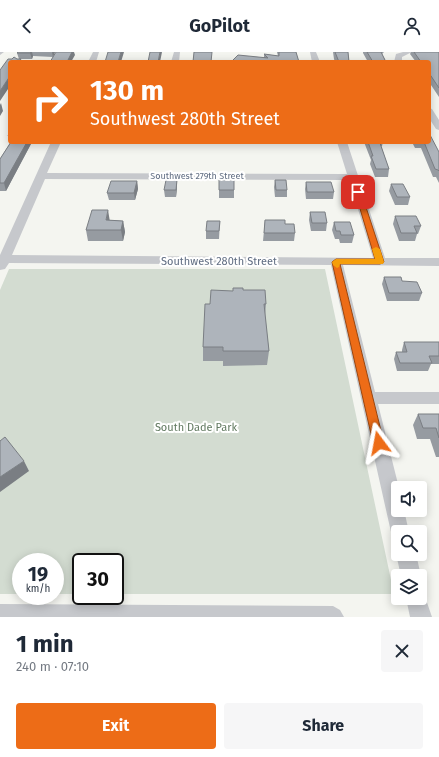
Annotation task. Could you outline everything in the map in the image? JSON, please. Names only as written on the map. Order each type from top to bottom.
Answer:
[{"type":"street","points":[[399,58],[409,52]]},
{"type":"street","points":[[431,114],[439,127]]},
{"type":"street","points":[[1,262],[55,144]]},
{"type":"street","points":[[343,144],[380,262]]},
{"type":"street","name":"Southwest 279th Street","points":[[41,176],[353,177]]},
{"type":"street","name":"Southwest 280th Street","points":[[1,262],[439,262]]},
{"type":"street","points":[[336,262],[398,525]]},
{"type":"street","points":[[368,398],[439,398]]},
{"type":"street","points":[[418,605],[421,617]]},
{"type":"street","points":[[0,614],[332,617]]},
{"type":"green space","name":"South Dade Park","points":[[9,269],[325,269],[391,580],[391,594],[124,594],[124,553],[72,553],[72,594],[64,594],[64,553],[12,553],[12,594],[0,594],[0,290]]},
{"type":"building","points":[[18,52],[31,52],[17,53]]},
{"type":"building","points":[[56,52],[72,52],[68,60],[51,60]]},
{"type":"building","points":[[108,52],[121,52],[119,60],[106,60]]},
{"type":"building","points":[[150,52],[160,52],[158,60],[148,60]]},
{"type":"building","points":[[194,52],[212,52],[211,60],[193,60]]},
{"type":"building","points":[[279,52],[296,52],[298,60],[233,60],[238,55],[268,58],[264,54],[279,56]]},
{"type":"building","points":[[335,52],[348,52],[349,60],[338,60]]},
{"type":"building","points":[[367,52],[381,52],[385,60],[372,60]]},
{"type":"building","points":[[414,52],[439,52],[439,88],[431,76],[431,60],[420,60]]},
{"type":"building","points":[[14,57],[21,59],[8,60],[8,79],[0,91],[0,70],[8,59],[12,59]]},
{"type":"building","points":[[431,137],[439,152],[439,171],[435,169],[425,144],[431,144]]},
{"type":"building","points":[[10,144],[26,144],[4,183],[0,183],[0,159]]},
{"type":"building","points":[[369,144],[380,144],[389,169],[376,169],[371,156],[373,156]]},
{"type":"building","points":[[166,180],[177,180],[176,190],[164,190]]},
{"type":"building","points":[[219,180],[234,180],[234,190],[219,190]]},
{"type":"building","points":[[275,180],[286,180],[287,190],[276,190]]},
{"type":"building","points":[[111,181],[137,181],[134,193],[107,193]]},
{"type":"building","points":[[306,182],[331,182],[334,192],[307,192]]},
{"type":"building","points":[[391,184],[403,184],[410,197],[397,197]]},
{"type":"building","points":[[92,210],[108,210],[106,220],[123,221],[121,230],[86,230]]},
{"type":"building","points":[[310,212],[325,212],[327,223],[312,223]]},
{"type":"building","points":[[395,216],[416,216],[421,226],[414,226],[417,233],[401,233]]},
{"type":"building","points":[[265,220],[285,220],[285,224],[294,224],[295,233],[264,233]]},
{"type":"building","points":[[207,221],[220,221],[219,231],[206,231]]},
{"type":"building","points":[[334,222],[350,222],[354,235],[341,235],[340,231],[336,231]]},
{"type":"building","points":[[384,277],[401,277],[402,281],[417,282],[422,293],[389,293]]},
{"type":"building","points":[[233,288],[243,288],[243,290],[265,290],[266,304],[264,304],[269,351],[223,351],[223,347],[203,347],[205,304],[210,304],[211,290],[233,291]]},
{"type":"building","points":[[404,342],[439,342],[439,356],[429,356],[432,363],[400,363],[396,352],[407,352]]},
{"type":"building","points":[[418,414],[439,414],[439,438],[436,428],[423,428]]},
{"type":"building","points":[[5,437],[24,461],[0,477],[0,441]]},
{"type":"slow traffic","points":[[337,265],[336,262],[380,262],[376,249]]},
{"type":"route","points":[[358,192],[380,262],[336,262],[379,443]]}]
